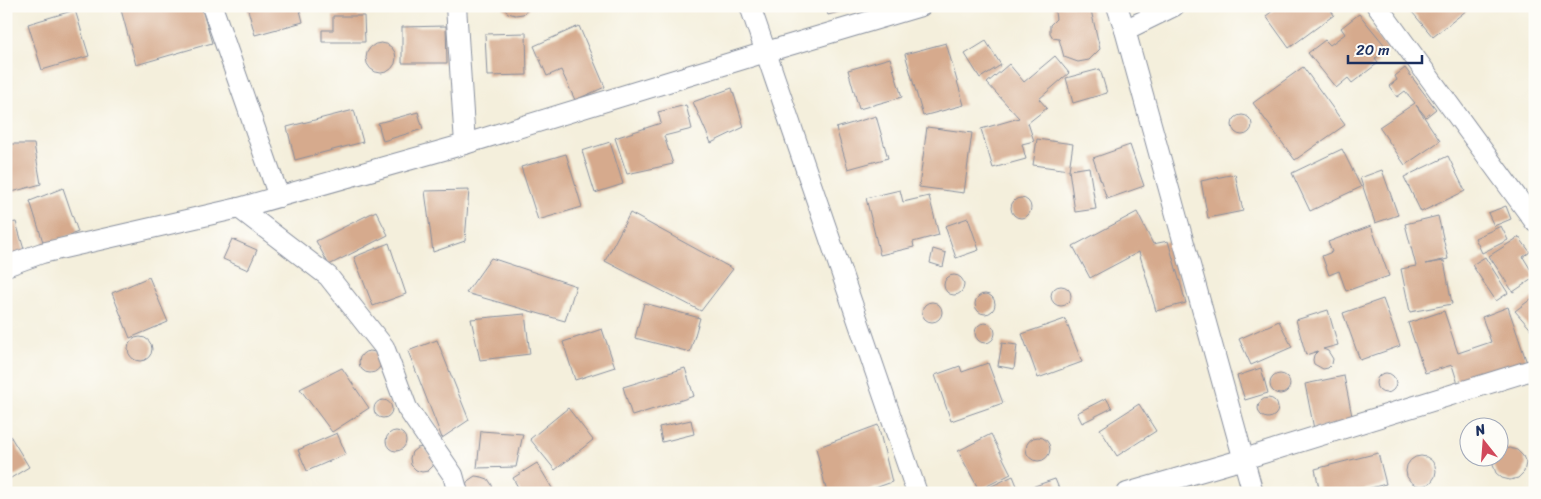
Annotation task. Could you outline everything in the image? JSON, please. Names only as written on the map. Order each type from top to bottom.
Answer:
[{"type":"street","points":[[212,6],[279,197]]},
{"type":"street","points":[[456,6],[465,144]]},
{"type":"street","points":[[750,6],[917,493]]},
{"type":"street","points":[[6,266],[42,252],[239,208],[279,197],[465,144],[921,6]]},
{"type":"street","points":[[1117,6],[1253,493]]},
{"type":"street","points":[[1125,30],[1174,6]]},
{"type":"street","points":[[1377,6],[1535,222]]},
{"type":"street","points":[[239,208],[328,276],[384,347],[408,408],[453,475],[458,493]]},
{"type":"street","points":[[1128,493],[1535,369]]},
{"type":"building","points":[[120,6],[201,6],[212,43],[136,65]]},
{"type":"building","points":[[247,6],[299,6],[303,22],[255,35]]},
{"type":"building","points":[[502,6],[532,6],[523,14],[515,15],[508,13]]},
{"type":"building","points":[[825,6],[856,6],[856,7],[828,15]]},
{"type":"building","points":[[1054,6],[1090,6],[1100,49],[1089,60],[1078,62],[1064,57],[1059,39],[1053,38],[1050,33],[1050,25],[1056,19]]},
{"type":"building","points":[[1279,6],[1328,6],[1334,15],[1289,48],[1266,16]]},
{"type":"building","points":[[1407,6],[1463,6],[1467,10],[1433,37]]},
{"type":"building","points":[[75,10],[89,56],[42,70],[28,24]]},
{"type":"building","points":[[1359,14],[1387,48],[1375,59],[1378,63],[1352,83],[1348,78],[1336,88],[1308,53],[1325,40],[1330,45],[1345,34],[1341,28]]},
{"type":"building","points":[[333,16],[364,16],[365,42],[322,42],[322,30],[333,30]]},
{"type":"building","points":[[446,26],[447,63],[402,63],[402,27]]},
{"type":"building","points":[[579,26],[605,87],[575,100],[561,70],[547,76],[534,46]]},
{"type":"building","points":[[526,33],[527,75],[487,76],[485,34]]},
{"type":"building","points":[[986,41],[1001,65],[980,78],[965,54]]},
{"type":"building","points":[[381,43],[391,48],[396,58],[391,68],[381,73],[371,68],[366,58],[371,48]]},
{"type":"building","points":[[946,43],[964,105],[923,116],[905,54]]},
{"type":"building","points":[[1055,56],[1069,73],[1039,99],[1047,108],[1028,123],[1034,141],[1022,144],[1026,159],[993,168],[981,129],[1019,118],[987,83],[1009,64],[1024,82]]},
{"type":"building","points":[[890,58],[902,97],[859,109],[848,70]]},
{"type":"building","points":[[1303,67],[1345,125],[1295,160],[1253,103]]},
{"type":"building","points":[[1405,68],[1436,109],[1426,117],[1416,105],[1440,141],[1405,165],[1379,127],[1415,103],[1405,91],[1397,97],[1389,86],[1397,80],[1395,76]]},
{"type":"building","points":[[1100,69],[1107,93],[1073,103],[1066,78]]},
{"type":"building","points":[[732,88],[744,127],[711,143],[693,102]]},
{"type":"building","points":[[686,105],[692,129],[664,136],[673,164],[627,174],[615,138],[661,123],[658,112]]},
{"type":"building","points":[[354,110],[363,142],[295,160],[287,127]]},
{"type":"building","points":[[418,112],[423,129],[383,141],[378,123]]},
{"type":"building","points":[[1242,115],[1249,118],[1252,125],[1249,132],[1242,135],[1235,132],[1232,125],[1235,118]]},
{"type":"building","points":[[876,116],[888,158],[848,169],[836,128]]},
{"type":"building","points":[[927,127],[972,133],[964,193],[919,187]]},
{"type":"building","points":[[1037,139],[1073,144],[1069,170],[1033,165]]},
{"type":"building","points":[[610,142],[623,184],[595,193],[582,151]]},
{"type":"building","points":[[6,144],[34,144],[41,184],[12,192]]},
{"type":"building","points":[[1130,145],[1144,186],[1107,199],[1093,158]]},
{"type":"building","points":[[1342,149],[1361,187],[1310,211],[1292,173]]},
{"type":"building","points":[[566,154],[582,207],[538,220],[521,167]]},
{"type":"building","points":[[1448,156],[1465,191],[1421,212],[1404,177]]},
{"type":"building","points":[[1089,167],[1096,209],[1075,212],[1069,170]]},
{"type":"building","points":[[1382,170],[1398,215],[1375,223],[1360,178]]},
{"type":"building","points":[[1235,174],[1243,211],[1208,218],[1201,181]]},
{"type":"building","points":[[63,188],[78,232],[44,245],[30,201]]},
{"type":"building","points":[[469,190],[465,241],[433,252],[425,191]]},
{"type":"building","points":[[900,190],[903,202],[929,196],[939,235],[913,242],[914,247],[880,255],[866,198]]},
{"type":"building","points":[[1021,198],[1028,201],[1031,208],[1028,215],[1021,218],[1014,215],[1011,208],[1014,201]]},
{"type":"building","points":[[1506,206],[1511,219],[1494,226],[1488,213]]},
{"type":"building","points":[[376,211],[388,235],[329,265],[316,241]]},
{"type":"building","points":[[1137,212],[1153,244],[1168,241],[1186,303],[1156,311],[1139,252],[1090,278],[1073,246]]},
{"type":"building","points":[[630,213],[733,269],[701,311],[605,261]]},
{"type":"building","points":[[1438,216],[1448,259],[1425,264],[1444,261],[1452,304],[1410,312],[1401,269],[1416,266],[1405,224]]},
{"type":"building","points":[[968,218],[979,250],[956,258],[945,226]]},
{"type":"building","points":[[16,222],[25,253],[6,260],[6,224]]},
{"type":"building","points":[[1371,226],[1389,276],[1346,291],[1339,271],[1329,275],[1322,256],[1332,252],[1328,242]]},
{"type":"building","points":[[1501,226],[1508,240],[1482,253],[1475,238]]},
{"type":"building","points":[[1519,237],[1530,252],[1523,257],[1535,277],[1513,292],[1489,256]]},
{"type":"building","points":[[232,239],[257,250],[248,270],[223,259]]},
{"type":"building","points":[[389,243],[406,294],[373,306],[354,257]]},
{"type":"building","points":[[933,249],[946,253],[943,267],[930,263]]},
{"type":"building","points":[[1485,257],[1508,293],[1496,301],[1472,265]]},
{"type":"building","points":[[491,258],[576,286],[565,321],[466,293]]},
{"type":"building","points":[[954,275],[961,278],[964,285],[961,292],[954,295],[947,292],[944,285],[947,278]]},
{"type":"building","points":[[149,277],[168,322],[130,338],[112,293]]},
{"type":"building","points":[[1061,286],[1068,289],[1071,296],[1068,303],[1061,306],[1054,303],[1051,296],[1054,289]]},
{"type":"building","points":[[985,294],[992,297],[995,304],[992,311],[985,314],[978,311],[975,304],[978,297]]},
{"type":"building","points":[[1535,296],[1535,334],[1515,311]]},
{"type":"building","points":[[1383,299],[1400,346],[1360,360],[1343,313]]},
{"type":"building","points":[[932,302],[939,305],[942,312],[939,319],[932,322],[925,319],[922,312],[925,305]]},
{"type":"building","points":[[644,303],[700,318],[690,352],[635,338]]},
{"type":"building","points":[[1508,307],[1527,363],[1459,387],[1452,365],[1425,373],[1408,323],[1444,311],[1458,353],[1491,342],[1482,317]]},
{"type":"building","points":[[1328,310],[1338,345],[1323,349],[1328,351],[1333,359],[1332,364],[1328,368],[1323,369],[1314,364],[1314,355],[1318,351],[1306,355],[1296,320]]},
{"type":"building","points":[[525,314],[530,354],[480,360],[471,319]]},
{"type":"building","points":[[1065,319],[1082,362],[1038,378],[1022,334]]},
{"type":"building","points":[[1279,321],[1292,347],[1251,365],[1239,339]]},
{"type":"building","points":[[985,323],[992,326],[995,333],[992,340],[985,343],[978,340],[975,333],[978,326]]},
{"type":"building","points":[[602,329],[615,367],[575,380],[563,342]]},
{"type":"building","points":[[140,337],[148,341],[152,349],[148,357],[140,361],[132,357],[128,349],[132,341]]},
{"type":"building","points":[[437,340],[469,420],[442,438],[408,351]]},
{"type":"building","points":[[1002,343],[1017,345],[1014,369],[998,366]]},
{"type":"building","points":[[370,351],[378,354],[381,362],[378,370],[370,373],[362,370],[359,362],[362,354]]},
{"type":"building","points":[[988,363],[1003,403],[951,421],[935,375],[960,366],[962,372]]},
{"type":"building","points":[[342,368],[369,408],[332,432],[300,389]]},
{"type":"building","points":[[685,368],[694,396],[632,416],[623,387]]},
{"type":"building","points":[[1261,368],[1268,393],[1245,400],[1237,376]]},
{"type":"building","points":[[1386,373],[1393,376],[1396,383],[1393,390],[1386,393],[1379,390],[1376,383],[1379,376]]},
{"type":"building","points":[[1280,374],[1287,377],[1290,384],[1287,391],[1280,394],[1273,391],[1270,384],[1273,377]]},
{"type":"building","points":[[1344,376],[1353,421],[1314,429],[1305,384]]},
{"type":"building","points":[[1106,398],[1112,408],[1082,423],[1077,413]]},
{"type":"building","points":[[1268,398],[1275,401],[1278,408],[1275,415],[1268,418],[1261,415],[1258,408],[1261,401]]},
{"type":"building","points":[[379,400],[387,400],[392,405],[390,416],[379,418],[374,413],[374,405]]},
{"type":"building","points":[[1139,404],[1156,431],[1117,456],[1100,429]]},
{"type":"building","points":[[568,408],[593,440],[555,470],[530,439]]},
{"type":"building","points":[[691,420],[694,434],[662,442],[659,427]]},
{"type":"building","points":[[878,425],[892,482],[861,493],[827,493],[816,448]]},
{"type":"building","points":[[6,429],[29,467],[6,481]]},
{"type":"building","points":[[396,431],[403,434],[406,441],[403,448],[396,451],[389,448],[386,441],[389,434]]},
{"type":"building","points":[[481,431],[523,434],[516,467],[477,468]]},
{"type":"building","points":[[337,433],[346,454],[307,471],[298,450]]},
{"type":"building","points":[[991,434],[1011,474],[979,490],[958,451]]},
{"type":"building","points":[[1038,437],[1043,438],[1049,444],[1049,454],[1043,460],[1038,461],[1033,460],[1027,454],[1026,449],[1027,444],[1033,438]]},
{"type":"building","points":[[423,447],[435,460],[433,466],[428,471],[422,472],[416,470],[411,465],[410,458],[412,452],[417,448]]},
{"type":"building","points":[[1508,448],[1517,450],[1523,456],[1526,463],[1524,472],[1518,478],[1510,480],[1502,478],[1496,473],[1493,466],[1508,466]]},
{"type":"building","points":[[1378,453],[1386,484],[1351,493],[1320,493],[1315,469]]},
{"type":"building","points":[[1421,456],[1431,461],[1436,471],[1431,481],[1421,486],[1411,481],[1406,471],[1411,461]]},
{"type":"building","points":[[537,463],[555,493],[521,493],[513,478]]},
{"type":"building","points":[[475,476],[488,479],[492,485],[493,493],[464,493],[465,485]]},
{"type":"building","points":[[1013,476],[1020,493],[977,493]]},
{"type":"building","points":[[1055,479],[1060,491],[1055,493],[1031,493],[1029,488]]}]
